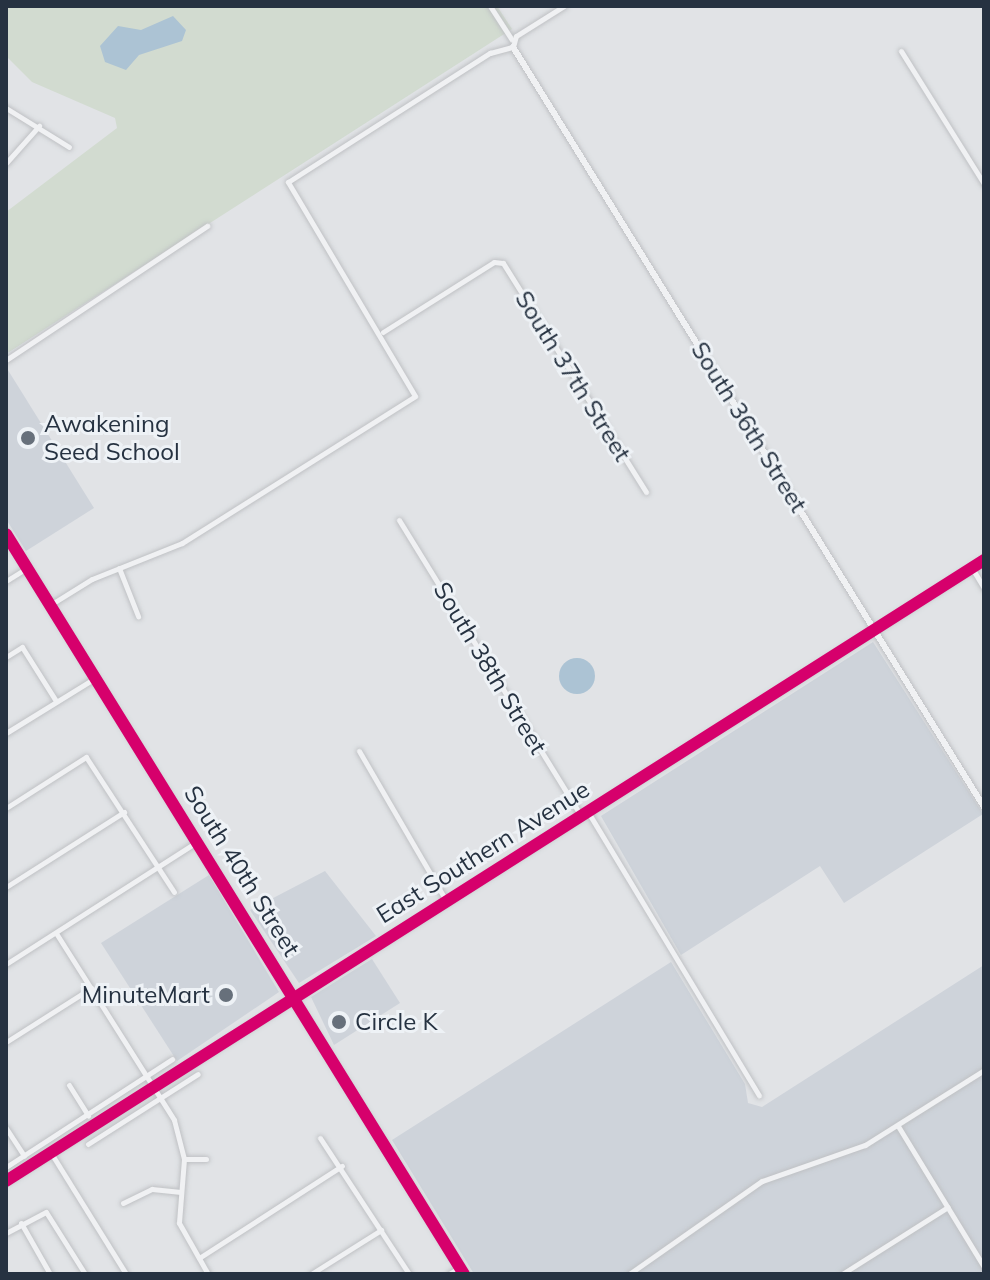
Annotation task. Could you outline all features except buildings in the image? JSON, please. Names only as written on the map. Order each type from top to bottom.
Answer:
[{"type":"main road","name":"South 40th Street","points":[[6,534],[462,1270]]},
{"type":"main road","name":"East Southern Avenue","points":[[6,1181],[984,560]]},
{"type":"street","name":"South 36th Street","points":[[490,6],[983,805]]},
{"type":"street","points":[[50,605],[119,568],[182,543],[417,392],[383,332],[288,182],[490,53],[513,44],[564,6]]},
{"type":"street","points":[[901,51],[984,184]]},
{"type":"street","points":[[6,108],[69,147]]},
{"type":"street","points":[[6,163],[39,126]]},
{"type":"street","points":[[6,360],[207,226]]},
{"type":"street","name":"South 37th Street","points":[[383,332],[500,261],[646,492]]},
{"type":"street","name":"South 38th Street","points":[[399,520],[759,1095]]},
{"type":"street","points":[[6,581],[27,568]]},
{"type":"street","points":[[119,568],[138,616]]},
{"type":"street","points":[[972,568],[984,588]]},
{"type":"street","points":[[6,657],[22,647],[56,701]]},
{"type":"street","points":[[6,733],[96,677]]},
{"type":"street","points":[[359,751],[447,902]]},
{"type":"street","points":[[6,808],[86,757],[174,892]]},
{"type":"street","points":[[6,887],[124,812]]},
{"type":"street","points":[[6,964],[198,842]]},
{"type":"street","points":[[56,933],[160,1097],[184,1159],[179,1223],[208,1274]]},
{"type":"street","points":[[6,1042],[91,988]]},
{"type":"street","points":[[6,1167],[172,1059]]},
{"type":"street","points":[[629,1274],[762,1181],[898,1126],[984,1070]]},
{"type":"street","points":[[88,1144],[198,1074]]},
{"type":"street","points":[[69,1085],[88,1115]]},
{"type":"street","points":[[898,1126],[984,1267]]},
{"type":"street","points":[[6,1128],[24,1156]]},
{"type":"street","points":[[320,1138],[342,1166],[409,1274]]},
{"type":"street","points":[[51,1153],[126,1274]]},
{"type":"street","points":[[184,1159],[206,1159]]},
{"type":"street","points":[[199,1258],[342,1166]]},
{"type":"street","points":[[123,1203],[152,1189],[181,1192]]},
{"type":"street","points":[[842,1274],[948,1207]]},
{"type":"street","points":[[6,1233],[44,1211],[85,1274]]},
{"type":"street","points":[[21,1223],[50,1274]]},
{"type":"street","points":[[311,1274],[382,1229]]},
{"type":"street","points":[[449,1274],[462,1270]]},
{"type":"shaded area","points":[[6,6],[497,6],[512,29],[6,354],[6,212],[117,128],[115,118],[32,82],[6,56]]},
{"type":"shaded area","name":"Awakening Seed School","points":[[6,367],[94,508],[26,551],[6,519]]},
{"type":"shaded area","points":[[873,642],[983,814],[844,903],[820,866],[681,955],[601,816]]},
{"type":"shaded area","points":[[325,871],[376,936],[299,983],[250,910]]},
{"type":"shaded area","points":[[209,875],[279,992],[177,1061],[101,943]]},
{"type":"shaded area","points":[[372,959],[400,1003],[334,1045],[311,997]]},
{"type":"shaded area","points":[[671,962],[745,1084],[748,1103],[762,1107],[984,965],[984,1274],[474,1274],[392,1140]]},
{"type":"water","points":[[173,16],[186,30],[182,41],[139,55],[126,70],[105,62],[100,46],[118,26],[141,30]]},
{"type":"water","points":[[577,658],[589,664],[595,676],[589,688],[577,694],[565,688],[559,676],[565,664]]},
{"type":"cycle path","points":[[6,534],[464,1274]]},
{"type":"cycle path","points":[[6,1181],[984,560]]},
{"type":"place","name":"Awakening Seed School","points":[[28,438]]},
{"type":"place","name":"MinuteMart","points":[[226,995]]},
{"type":"place","name":"Circle K","points":[[339,1022]]}]
